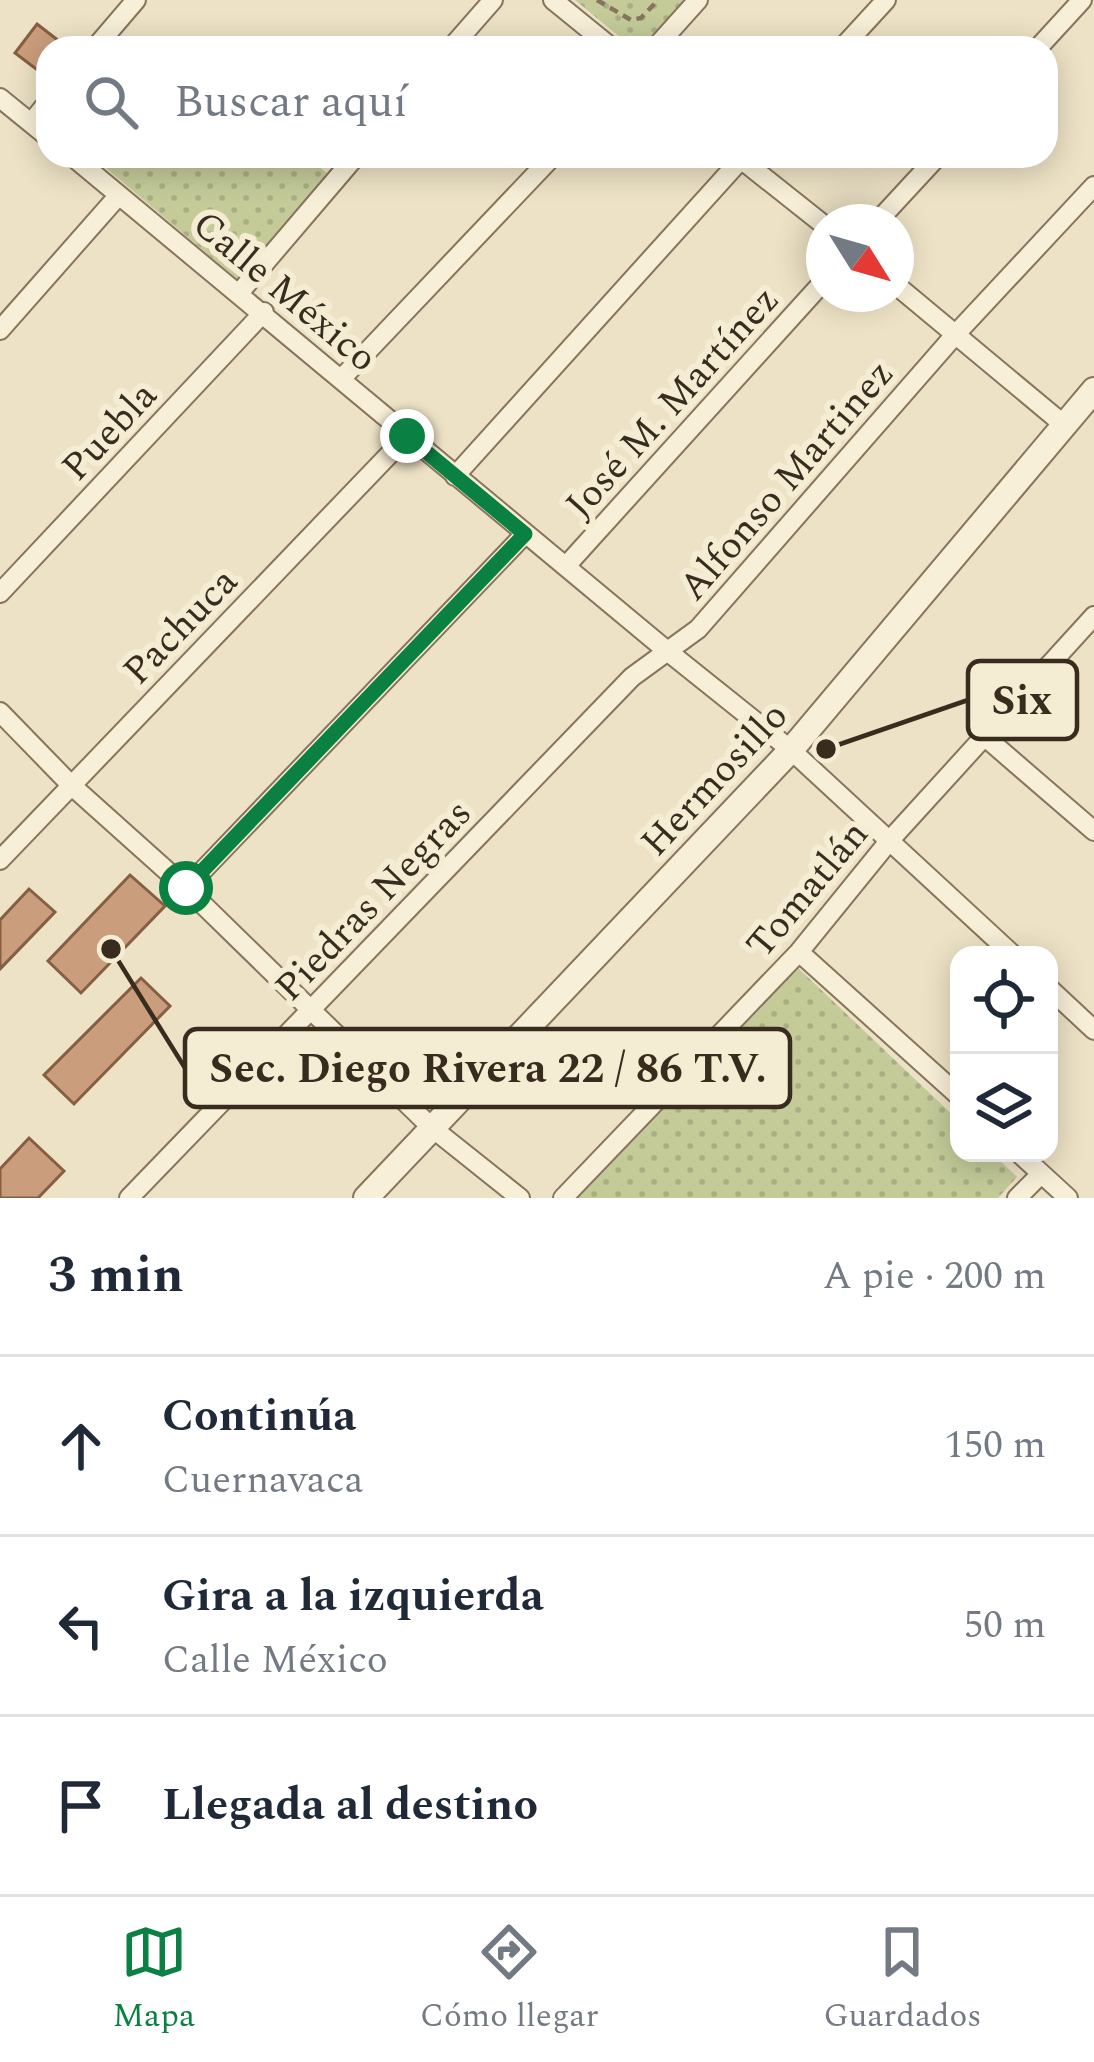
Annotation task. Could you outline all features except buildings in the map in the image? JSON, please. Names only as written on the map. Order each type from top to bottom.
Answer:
[{"type":"street","points":[[105,36],[136,0]]},
{"type":"street","points":[[462,36],[493,0]]},
{"type":"street","points":[[553,0],[597,36]]},
{"type":"street","points":[[666,36],[698,0]]},
{"type":"street","points":[[853,36],[886,0]]},
{"type":"street","points":[[1049,36],[1082,0]]},
{"type":"street","points":[[0,98],[36,127]]},
{"type":"street","points":[[31,123],[36,117]]},
{"type":"street","name":"Calle México","points":[[86,168],[791,750],[1003,946]]},
{"type":"street","points":[[240,292],[346,168]]},
{"type":"street","points":[[342,378],[543,168]]},
{"type":"street","points":[[455,476],[731,168]]},
{"type":"street","points":[[754,168],[806,210]]},
{"type":"street","points":[[894,204],[927,168]]},
{"type":"street","name":"Alfonso Martinez","points":[[666,650],[698,629],[954,336],[1094,186]]},
{"type":"street","points":[[0,330],[119,195]]},
{"type":"street","name":"José M. Martínez","points":[[566,566],[806,300]]},
{"type":"street","points":[[914,302],[1063,424]]},
{"type":"street","name":"Puebla","points":[[0,593],[264,312]]},
{"type":"street","name":"Hermosillo","points":[[367,1198],[791,750],[1094,390]]},
{"type":"street","name":"Pachuca","points":[[0,860],[407,436]]},
{"type":"street","points":[[186,888],[525,534]]},
{"type":"street","name":"Tomatlán","points":[[563,1198],[799,952],[890,840],[1094,616]]},
{"type":"street","name":"Piedras Negras","points":[[129,1198],[632,677],[666,650]]},
{"type":"street","points":[[0,712],[431,1127],[520,1198]]},
{"type":"street","points":[[984,736],[1091,822]]},
{"type":"street","points":[[799,952],[950,1088]]},
{"type":"street","points":[[1058,996],[1094,1030]]},
{"type":"street","points":[[1028,1162],[1068,1198]]},
{"type":"street","points":[[1017,1198],[1041,1174]]},
{"type":"path","points":[[597,0],[631,20],[641,18],[658,0]]},
{"type":"green space","points":[[575,0],[684,0],[653,36],[618,36]]},
{"type":"green space","points":[[106,168],[321,168],[330,176],[245,286]]},
{"type":"green space","points":[[796,966],[950,1112],[950,1162],[1001,1162],[1017,1177],[998,1198],[569,1198]]},
{"type":"place","name":"Six","points":[[826,749]]},
{"type":"place","name":"Sec. Diego Rivera 22 / 86 T.V.","points":[[111,949]]},
{"type":"route","points":[[186,888],[525,534],[407,436]]}]
